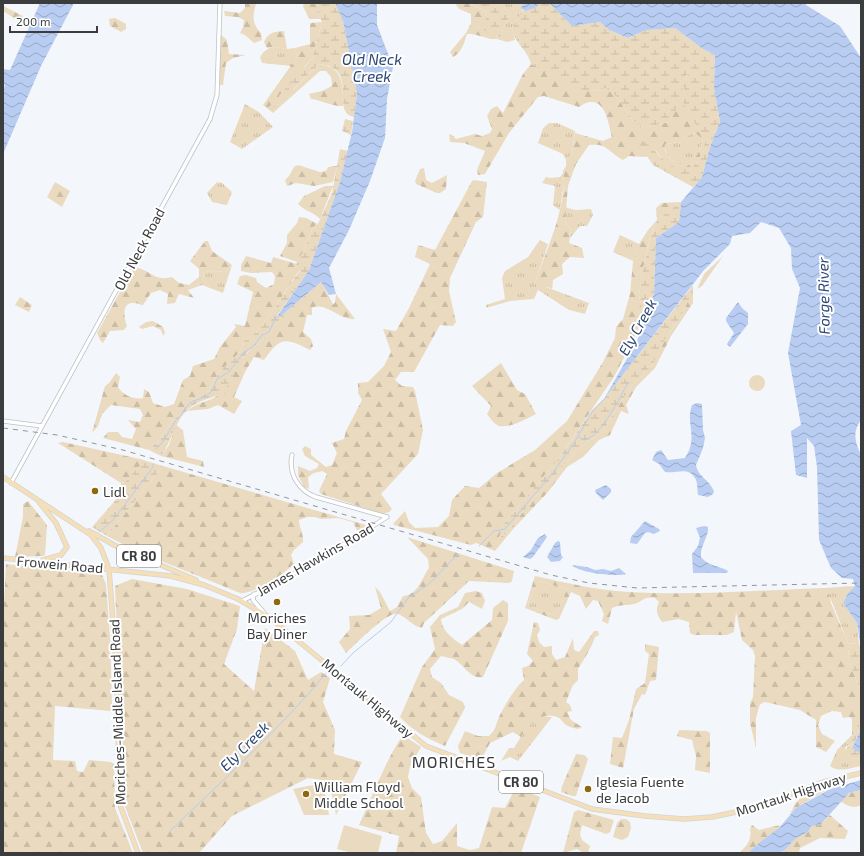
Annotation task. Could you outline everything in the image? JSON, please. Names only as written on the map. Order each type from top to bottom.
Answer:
[{"type":"main road","name":"CR 80","points":[[3,477],[70,521],[98,542],[105,554],[109,569]]},
{"type":"main road","points":[[35,561],[57,557],[64,553],[67,547],[56,523],[36,498]]},
{"type":"main road","name":"CR 80","points":[[70,521],[116,546],[210,587]]},
{"type":"main road","name":"Frowein Road","points":[[3,558],[170,576],[210,587]]},
{"type":"main road","name":"Moriches-Middle Island Road","points":[[109,569],[116,663],[120,805],[138,853]]},
{"type":"main road","name":"Montauk Highway","points":[[210,587],[242,601],[265,614],[426,746],[592,809],[645,816],[684,819],[712,817],[755,808],[823,782],[861,773]]},
{"type":"street","name":"Old Neck Road","points":[[11,483],[210,119],[217,95],[220,3]]},
{"type":"street","points":[[3,421],[42,426]]},
{"type":"street","name":"James Hawkins Road","points":[[242,601],[361,536],[387,517],[316,497],[306,492],[293,476],[291,463],[292,455]]},
{"type":"street","points":[[254,594],[253,600],[265,614]]},
{"type":"green space","points":[[245,3],[256,3],[254,22],[261,33],[262,40],[254,43],[245,35],[240,33],[244,20],[238,17],[225,16],[224,11],[240,13],[245,8]]},
{"type":"green space","points":[[304,3],[318,3],[317,11],[321,19],[309,19],[303,6]]},
{"type":"green space","points":[[318,3],[335,3],[343,21],[357,94],[354,117],[347,113],[344,107],[342,81],[339,73],[332,67],[319,64],[272,110],[269,107],[312,59],[322,22],[317,11]]},
{"type":"green space","points":[[455,3],[468,3],[487,12],[485,21],[496,35],[497,39],[475,34],[467,34],[461,50],[453,57],[450,52],[466,33],[471,23],[471,14],[459,9]]},
{"type":"green space","points":[[469,3],[499,3],[511,14],[497,39],[496,35],[483,30],[481,27],[485,21],[487,12]]},
{"type":"green space","points":[[499,3],[525,3],[520,8],[523,11],[512,28],[515,40],[507,42],[497,39],[511,14]]},
{"type":"green space","points":[[541,3],[549,3],[572,26],[600,22],[609,30],[628,38],[646,30],[675,28],[703,49],[715,55],[714,88],[720,122],[710,147],[702,177],[693,187],[653,165],[640,146],[645,142],[671,165],[677,168],[692,169],[700,157],[708,135],[699,131],[684,104],[684,92],[689,73],[686,77],[675,112],[669,122],[643,128],[631,118],[617,97],[606,88],[592,91],[578,89],[531,64],[527,55],[515,38],[512,28],[523,11],[535,8]]},
{"type":"green space","points":[[3,6],[23,16],[20,22],[3,11]]},
{"type":"green space","points":[[115,18],[126,24],[126,29],[121,32],[110,26],[109,19]]},
{"type":"green space","points":[[322,22],[312,59],[305,66],[293,90],[319,64],[327,66],[338,73],[340,78],[343,91],[343,106],[311,99],[309,94],[322,91],[332,86],[331,77],[326,71],[320,71],[273,113],[263,105],[297,57],[295,48],[310,44],[310,23]]},
{"type":"green space","points":[[284,31],[287,49],[274,47],[267,48],[264,42],[270,34]]},
{"type":"green space","points":[[220,34],[227,40],[229,54],[246,55],[233,58],[226,63],[223,85],[220,85]]},
{"type":"green space","points":[[274,47],[287,49],[295,48],[297,57],[291,66],[262,63],[260,57],[264,51]]},
{"type":"green space","points":[[531,64],[592,91],[606,88],[617,97],[631,118],[643,128],[669,122],[675,110],[683,84],[690,72],[684,104],[695,121],[699,131],[709,135],[700,157],[692,170],[682,170],[667,164],[656,151],[640,146],[648,156],[629,156],[623,160],[600,145],[589,145],[576,164],[568,186],[565,222],[571,230],[569,243],[582,248],[584,258],[570,257],[562,264],[563,274],[553,280],[552,289],[547,287],[538,290],[535,283],[559,213],[564,185],[563,171],[566,166],[566,160],[572,154],[575,133],[603,141],[612,137],[603,109],[595,102],[587,102],[579,107],[544,96],[538,97],[509,133],[485,174],[478,175],[477,170],[485,151],[464,143],[450,142],[449,134],[456,139],[475,134],[482,136],[490,133],[492,129],[487,116],[491,109],[497,106],[503,113],[523,74]],"holes":[[[695,133],[703,139],[698,154],[686,167],[674,162],[666,153],[665,144],[680,142],[690,134]]]},
{"type":"green space","points":[[245,104],[259,112],[273,127],[242,149],[230,142]]},
{"type":"green space","points":[[345,119],[353,121],[351,135],[342,131]]},
{"type":"green space","points":[[549,123],[557,123],[575,131],[572,154],[566,160],[563,154],[538,143],[543,128]]},
{"type":"green space","points":[[695,133],[703,138],[701,147],[693,161],[686,167],[674,162],[666,153],[665,144],[680,142],[690,134]]},
{"type":"green space","points":[[340,149],[348,151],[340,182],[309,270],[276,317],[282,315],[278,323],[269,334],[243,358],[228,384],[225,394],[207,399],[188,409],[182,416],[161,456],[149,450],[160,439],[188,402],[205,394],[212,387],[217,374],[240,352],[244,341],[253,335],[268,319],[300,271],[296,266],[298,258],[304,251],[313,227],[318,224],[332,193]]},
{"type":"green space","points":[[298,165],[320,172],[326,171],[328,167],[337,166],[333,182],[314,186],[296,183],[287,186],[285,180],[294,167]]},
{"type":"green space","points":[[424,168],[426,180],[432,183],[447,175],[446,189],[440,193],[437,193],[416,184],[415,181],[420,169]]},
{"type":"green space","points":[[563,173],[564,182],[560,210],[553,205],[555,186],[542,183],[546,177],[560,177]]},
{"type":"green space","points":[[472,181],[487,182],[483,217],[476,222],[450,278],[449,291],[456,322],[453,326],[440,325],[414,372],[401,372],[395,380],[402,386],[413,387],[423,430],[418,454],[381,494],[392,509],[383,514],[321,494],[319,491],[327,474],[323,471],[314,473],[308,477],[309,489],[304,487],[298,475],[298,466],[310,471],[317,468],[319,464],[305,456],[302,449],[305,446],[311,449],[311,455],[326,467],[332,465],[337,453],[332,443],[344,439],[346,431],[362,400],[358,393],[358,383],[368,382],[384,366],[391,352],[383,329],[396,331],[430,264],[415,257],[418,245],[435,250]]},
{"type":"green space","points":[[55,182],[70,191],[62,207],[47,197]]},
{"type":"green space","points":[[217,182],[222,183],[232,192],[227,205],[212,202],[207,193]]},
{"type":"green space","points":[[325,186],[333,186],[320,219],[298,204],[304,196]]},
{"type":"green space","points":[[681,202],[657,220],[656,208],[662,203]]},
{"type":"green space","points":[[681,202],[679,222],[656,238],[654,294],[648,313],[643,314],[639,295],[650,238],[657,220]]},
{"type":"green space","points":[[566,205],[567,208],[576,210],[591,209],[593,215],[587,226],[580,226],[570,238],[571,230],[565,222]]},
{"type":"green space","points":[[299,217],[306,218],[318,224],[313,227],[304,251],[297,262],[280,256],[287,243],[287,235],[297,223]]},
{"type":"green space","points":[[657,220],[650,237],[643,269],[639,295],[643,314],[638,330],[614,377],[558,459],[503,525],[499,538],[508,532],[534,497],[542,491],[576,451],[602,432],[630,388],[653,364],[665,339],[679,320],[688,301],[693,298],[693,303],[671,336],[655,368],[636,387],[626,405],[629,414],[621,411],[610,435],[599,440],[583,457],[567,467],[548,492],[514,528],[495,551],[476,543],[471,545],[394,525],[393,524],[405,511],[409,522],[415,528],[438,527],[449,516],[452,500],[465,486],[479,488],[497,473],[535,450],[567,421],[603,362],[615,338],[616,327],[623,319],[630,294],[633,261],[639,244]]},
{"type":"green space","points":[[620,235],[639,244],[633,261],[613,252]]},
{"type":"green space","points":[[540,240],[548,244],[535,283],[589,303],[585,314],[569,310],[538,290],[534,299],[510,301],[486,308],[486,305],[505,299],[502,278],[505,271],[528,257]]},
{"type":"green space","points":[[205,241],[208,241],[212,251],[232,265],[226,272],[204,272],[202,285],[188,290],[194,298],[179,294],[175,303],[167,304],[168,294],[160,290],[151,293],[143,305],[130,303],[125,308],[124,312],[127,326],[124,330],[110,331],[103,343],[100,340],[97,333],[134,267],[144,270],[156,277],[172,277],[179,283],[189,285],[199,277],[199,269],[190,261]]},
{"type":"green space","points":[[246,256],[271,263],[273,257],[297,264],[300,270],[268,319],[253,335],[244,341],[240,352],[217,374],[212,387],[205,394],[188,402],[160,439],[149,450],[103,438],[108,432],[118,432],[122,437],[132,439],[136,429],[128,420],[140,422],[143,415],[140,409],[111,405],[102,414],[98,426],[92,433],[105,386],[116,373],[120,377],[118,387],[129,396],[143,398],[144,389],[149,392],[153,403],[165,407],[174,404],[183,380],[190,376],[193,366],[214,359],[220,347],[236,327],[234,324],[245,326],[253,292],[237,284],[240,276],[246,275],[256,278],[257,282],[266,288],[274,284],[275,276],[272,272],[251,273],[241,271],[241,265]]},
{"type":"green space","points":[[723,256],[702,286],[697,289],[704,274]]},
{"type":"green space","points":[[232,265],[223,293],[202,285],[204,272],[226,272]]},
{"type":"green space","points":[[321,282],[333,304],[335,303],[336,294],[355,319],[344,317],[322,307],[312,308],[312,315],[307,315],[303,332],[311,339],[313,346],[310,350],[289,341],[279,343],[264,360],[254,357],[245,372],[234,397],[242,401],[234,414],[218,405],[208,409],[187,411],[196,405],[216,397],[229,382],[240,362],[248,352],[269,334],[279,322],[282,315]]},
{"type":"green space","points":[[693,285],[693,298],[688,301],[679,320],[665,339],[653,364],[630,388],[602,432],[576,451],[542,491],[534,497],[508,532],[499,538],[503,525],[558,459],[592,410],[604,399]]},
{"type":"green space","points":[[20,297],[32,305],[29,312],[15,305]]},
{"type":"green space","points":[[153,321],[163,327],[165,333],[163,336],[161,330],[153,326],[142,329],[139,327],[146,322]]},
{"type":"green space","points":[[501,363],[517,390],[525,394],[536,414],[508,426],[499,426],[491,419],[487,414],[491,406],[472,386]]},
{"type":"green space","points":[[754,375],[760,375],[765,380],[763,389],[760,391],[754,391],[749,386],[749,380]]},
{"type":"green space","points":[[176,425],[183,430],[187,457],[203,461],[204,467],[161,456],[169,445]]},
{"type":"green space","points":[[63,442],[140,459],[143,463],[125,482],[121,483],[58,443]]},
{"type":"green space","points":[[140,459],[163,466],[107,536],[92,527],[121,494],[121,483],[125,482],[142,463]]},
{"type":"green space","points":[[163,466],[366,525],[362,530],[357,530],[353,522],[338,518],[321,519],[307,517],[299,520],[303,542],[291,555],[294,564],[276,578],[253,591],[240,593],[134,550],[107,536]]},
{"type":"green space","points":[[28,501],[47,525],[45,555],[15,557],[23,517],[23,504]]},
{"type":"green space","points":[[407,537],[514,571],[512,581],[509,583],[469,581],[424,623],[422,628],[418,627],[401,615],[393,614],[379,623],[346,653],[339,642],[350,629],[349,616],[369,615],[381,608],[375,587],[380,592],[390,611],[397,607],[403,596],[416,590],[429,568],[428,559]]},
{"type":"green space","points":[[6,564],[102,575],[106,584],[113,710],[110,711],[55,706],[53,760],[75,761],[77,771],[83,772],[89,760],[111,762],[114,764],[115,808],[133,853],[3,853],[3,624]]},
{"type":"green space","points":[[535,576],[605,590],[653,593],[702,593],[824,588],[829,594],[831,603],[848,643],[849,660],[861,693],[861,715],[856,733],[852,734],[852,719],[850,717],[843,718],[841,712],[832,711],[821,716],[818,725],[822,734],[835,741],[826,752],[816,747],[816,720],[800,710],[765,702],[760,704],[756,718],[756,748],[750,723],[750,703],[753,697],[755,656],[753,650],[742,640],[736,612],[734,632],[727,635],[694,635],[690,633],[689,622],[679,619],[662,622],[657,612],[659,602],[655,598],[645,598],[634,604],[612,608],[608,624],[602,621],[604,614],[598,601],[593,600],[586,609],[580,596],[571,592],[559,619],[556,620],[525,608]],"holes":[[[539,581],[567,589],[557,614],[554,615],[529,606],[528,603]]]},
{"type":"green space","points":[[132,579],[187,589],[240,606],[237,629],[224,664],[254,691],[265,628],[295,651],[308,680],[321,672],[330,678],[323,702],[335,730],[334,754],[362,762],[336,815],[329,781],[308,778],[232,816],[199,853],[143,853],[124,804],[115,586]]},
{"type":"green space","points":[[539,581],[567,589],[557,614],[554,615],[529,606],[528,603]]},
{"type":"green space","points":[[855,586],[848,593],[843,603],[857,623],[859,644],[848,643],[834,606],[824,588]]},
{"type":"green space","points":[[476,591],[482,593],[485,601],[482,609],[469,602],[462,609],[441,619],[445,631],[451,637],[462,645],[492,620],[493,608],[503,600],[508,603],[508,621],[483,677],[471,674],[454,659],[441,656],[430,669],[432,677],[441,683],[449,695],[463,702],[465,708],[445,746],[421,734],[400,717],[422,667],[435,649],[430,627],[440,615],[458,607],[465,593]]},
{"type":"green space","points":[[534,622],[538,623],[540,630],[537,635],[539,642],[544,647],[552,646],[552,654],[556,660],[565,657],[573,638],[574,650],[579,652],[594,631],[598,631],[599,635],[595,637],[578,669],[578,680],[573,685],[566,702],[570,705],[572,711],[567,712],[571,720],[582,727],[578,729],[570,727],[559,718],[553,716],[542,717],[532,723],[521,737],[513,732],[490,743],[481,760],[460,753],[458,746],[465,731],[478,736],[489,736],[492,733],[510,697],[524,680],[522,668],[528,666],[533,661],[527,654]]},
{"type":"green space","points":[[848,643],[859,644],[861,649],[861,693],[849,660]]},
{"type":"green space","points":[[645,644],[659,647],[656,680],[650,681],[645,695],[642,694],[634,709],[623,768],[610,764],[613,737],[622,738],[629,720],[636,689],[645,683],[649,654],[645,651]]},
{"type":"green space","points":[[861,715],[861,729],[852,747],[861,754],[861,759],[846,758],[841,753],[851,744]]},
{"type":"green space","points":[[539,716],[552,717],[518,761],[510,757],[501,761],[509,748],[514,748],[526,728]]},
{"type":"green space","points":[[679,730],[707,731],[710,733],[710,773],[695,770],[696,756],[692,740],[677,736]]},
{"type":"green space","points":[[856,733],[851,744],[845,747],[847,758],[861,759],[861,766],[841,770],[830,766],[837,750],[853,734]]},
{"type":"green space","points":[[403,735],[421,747],[410,767],[408,777],[412,788],[421,797],[426,833],[433,844],[442,841],[457,823],[457,846],[470,850],[479,848],[492,807],[505,808],[516,787],[540,797],[521,853],[396,853],[399,836],[359,825],[384,768]]},
{"type":"green space","points":[[576,754],[584,755],[588,759],[576,796],[572,796],[561,792],[562,786]]},
{"type":"green space","points":[[323,783],[329,815],[304,815],[293,789]]},
{"type":"green space","points":[[831,787],[796,808],[790,815],[797,802],[806,794]]},
{"type":"green space","points":[[861,790],[861,805],[856,807],[850,806],[840,801],[850,793]]},
{"type":"green space","points":[[578,810],[614,820],[610,832],[606,834],[582,825],[580,834],[582,840],[590,846],[588,853],[583,853],[577,849],[563,853],[574,812]]},
{"type":"green space","points":[[830,815],[848,831],[845,839],[820,838],[800,848],[799,853],[779,853],[785,850],[796,838],[808,832],[811,825],[821,824]]},
{"type":"green space","points":[[621,819],[626,819],[630,822],[631,828],[628,837],[622,840],[613,837],[617,823]]},
{"type":"green space","points":[[344,825],[382,836],[378,853],[352,853],[337,849]]},
{"type":"green space","points":[[752,825],[759,830],[780,825],[779,828],[748,853],[739,853],[748,842]]},
{"type":"water","points":[[40,3],[74,3],[41,66],[3,154],[3,91],[5,85],[3,84],[3,69],[10,70]]},
{"type":"water","name":"Old Neck Creek","points":[[335,3],[377,3],[377,25],[393,67],[387,99],[385,138],[370,181],[349,230],[329,268],[336,294],[329,295],[321,282],[282,315],[276,318],[309,270],[340,182],[352,132],[357,94],[343,21]]},
{"type":"water","points":[[525,3],[541,3],[535,8],[525,11],[520,8]]},
{"type":"water","name":"Forge River","points":[[549,3],[806,3],[806,5],[840,26],[861,58],[861,420],[856,429],[855,437],[861,455],[861,649],[857,623],[843,603],[848,593],[855,586],[853,579],[842,578],[831,568],[819,540],[817,467],[814,446],[807,438],[807,478],[796,475],[791,431],[801,425],[788,353],[800,288],[792,269],[791,248],[779,228],[761,222],[750,233],[732,236],[730,244],[704,270],[604,399],[637,341],[654,294],[656,238],[679,222],[681,202],[702,177],[710,147],[720,122],[714,88],[715,55],[703,49],[675,28],[646,30],[628,38],[609,30],[600,22],[572,26]]},
{"type":"water","points":[[738,302],[748,313],[748,324],[730,347],[727,344],[734,333],[726,321],[726,318]]},
{"type":"water","points":[[697,403],[702,404],[703,430],[705,438],[703,448],[696,465],[701,475],[714,491],[713,494],[708,497],[698,495],[697,482],[689,472],[665,472],[659,464],[652,460],[656,452],[661,450],[668,460],[685,458],[691,444],[692,437],[690,412],[692,405]]},
{"type":"water","points":[[606,485],[611,489],[611,492],[603,500],[595,490]]},
{"type":"water","points":[[645,521],[660,531],[654,534],[648,532],[645,533],[637,544],[630,543],[631,537]]},
{"type":"water","points":[[705,526],[708,527],[708,531],[701,557],[707,563],[728,571],[727,573],[693,573],[692,554],[698,546],[700,538],[696,528]]},
{"type":"water","points":[[545,534],[547,537],[533,557],[530,559],[523,557],[531,550],[538,538]]},
{"type":"water","points":[[558,541],[560,542],[561,555],[563,557],[560,561],[551,562],[547,557],[555,543]]},
{"type":"water","points":[[572,565],[587,567],[595,570],[603,569],[611,571],[619,568],[626,574],[598,574],[576,568]]},
{"type":"water","points":[[861,729],[861,754],[852,748]]},
{"type":"water","points":[[861,780],[861,790],[849,793],[821,824],[811,826],[808,832],[796,838],[785,850],[779,853],[748,853],[779,828],[796,808],[830,789]]},
{"type":"waterway","name":"Old Neck Creek","points":[[156,449],[162,443],[176,420],[190,402],[205,397],[211,392],[217,379],[229,372],[243,353],[254,346],[262,335],[269,332],[276,317]]},
{"type":"waterway","points":[[579,437],[586,440],[599,430],[605,423],[628,383]]},
{"type":"waterway","name":"Ely Creek","points":[[479,546],[494,531],[505,529],[552,474],[574,443],[592,412],[605,398]]},
{"type":"waterway","name":"Old Neck Creek","points":[[99,532],[115,517],[153,467],[153,464]]},
{"type":"waterway","name":"Ely Creek","points":[[341,666],[353,653],[391,622],[408,598],[429,584],[458,554]]},
{"type":"waterway","name":"Ely Creek","points":[[170,831],[291,713],[328,671]]},
{"type":"railway","points":[[3,428],[57,435],[123,450],[551,575],[589,583],[637,588],[861,583]]},
{"type":"place","name":"Lidl","points":[[95,491]]},
{"type":"place","name":"Moriches Bay Diner","points":[[277,602]]},
{"type":"place","name":"Iglesia Fuente de Jacob","points":[[588,789]]},
{"type":"place","name":"William Floyd Middle School","points":[[306,794]]},
{"type":"district","name":"MORICHES","points":[[454,761]]}]
